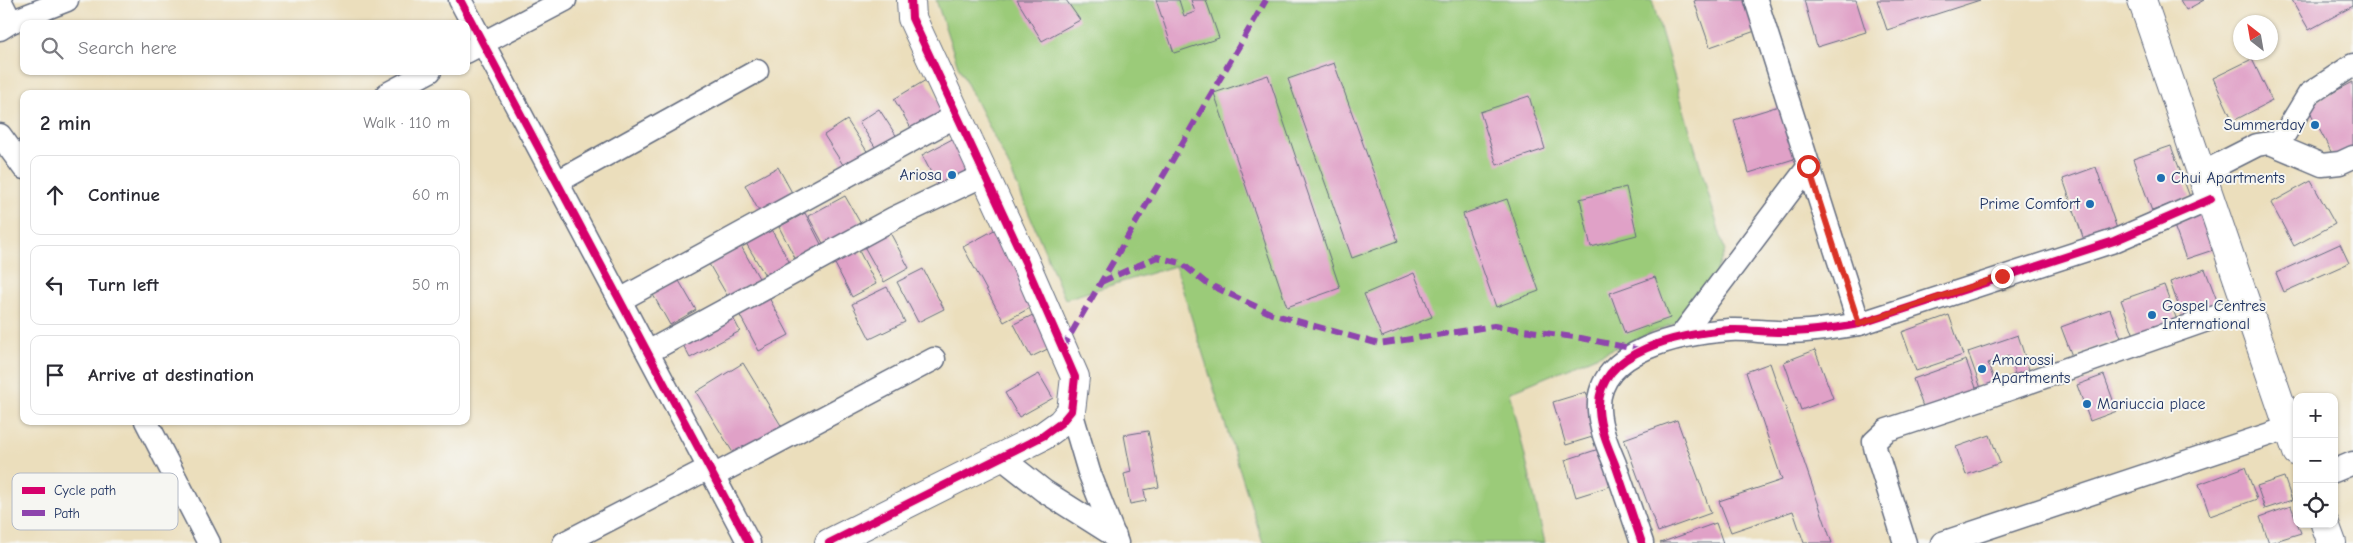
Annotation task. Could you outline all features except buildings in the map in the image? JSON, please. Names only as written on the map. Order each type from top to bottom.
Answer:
[{"type":"street","points":[[0,0],[6,25],[67,0]]},
{"type":"street","points":[[460,0],[466,20]]},
{"type":"street","points":[[475,47],[565,0]]},
{"type":"street","points":[[911,0],[912,18],[1025,262],[1075,377],[1071,411],[1089,472],[1116,540]]},
{"type":"street","points":[[1756,0],[1859,324]]},
{"type":"street","points":[[1942,543],[2292,440],[2142,0]]},
{"type":"street","points":[[470,31],[475,47],[557,182],[749,543]]},
{"type":"street","points":[[2278,145],[2309,94],[2353,65]]},
{"type":"street","points":[[557,182],[757,71]]},
{"type":"street","points":[[394,90],[423,75]]},
{"type":"street","points":[[620,300],[958,115]]},
{"type":"street","points":[[0,135],[20,162]]},
{"type":"street","points":[[2202,173],[2257,145],[2278,145],[2322,165],[2340,163],[2353,157]]},
{"type":"street","points":[[1680,337],[1808,166]]},
{"type":"street","points":[[648,352],[894,218],[984,175]]},
{"type":"street","points":[[1642,543],[1603,432],[1599,410],[1600,389],[1609,374],[1640,350],[1680,337],[1732,330],[1787,332],[1820,330],[1859,324],[2114,241],[2211,199]]},
{"type":"street","points":[[1905,543],[1874,442],[1887,430],[2247,306]]},
{"type":"street","points":[[564,543],[711,472],[934,359]]},
{"type":"street","points":[[844,540],[1043,436],[1061,423],[1071,411]]},
{"type":"street","points":[[148,425],[173,473]]},
{"type":"street","points":[[1002,458],[1044,491],[1116,540]]},
{"type":"street","points":[[2338,469],[2353,463]]},
{"type":"street","points":[[178,483],[209,543]]},
{"type":"street","points":[[2326,528],[2332,543]]},
{"type":"green space","points":[[936,0],[1652,0],[1725,251],[1699,313],[1510,392],[1545,543],[1263,543],[1175,266],[1065,299],[1008,164],[958,66]]},
{"type":"marked path","points":[[1062,349],[1266,0]]},
{"type":"marked path","points":[[1101,282],[1157,257],[1181,263],[1206,283],[1272,314],[1379,344],[1494,326],[1581,338],[1640,350]]},
{"type":"cycle path","points":[[460,0],[749,543]]},
{"type":"cycle path","points":[[829,543],[1043,436],[1061,423],[1071,411],[1075,377],[1025,262],[912,18],[911,0]]},
{"type":"cycle path","points":[[1642,543],[1605,438],[1599,410],[1602,389],[1611,372],[1627,359],[1646,348],[1690,335],[1730,330],[1796,332],[1859,324],[2114,241],[2211,199]]},
{"type":"place","name":"Summerday","points":[[2315,125]]},
{"type":"place","name":"Ariosa","points":[[952,175]]},
{"type":"place","name":"Chui Apartments","points":[[2161,178]]},
{"type":"place","name":"Prime Comfort","points":[[2090,204]]},
{"type":"place","name":"Gospel Centres International","points":[[2152,315]]},
{"type":"place","name":"Amarossi Apartments","points":[[1982,369]]},
{"type":"place","name":"Mariuccia place","points":[[2087,404]]},
{"type":"route","points":[[1808,166],[1859,324],[2002,276]]}]
